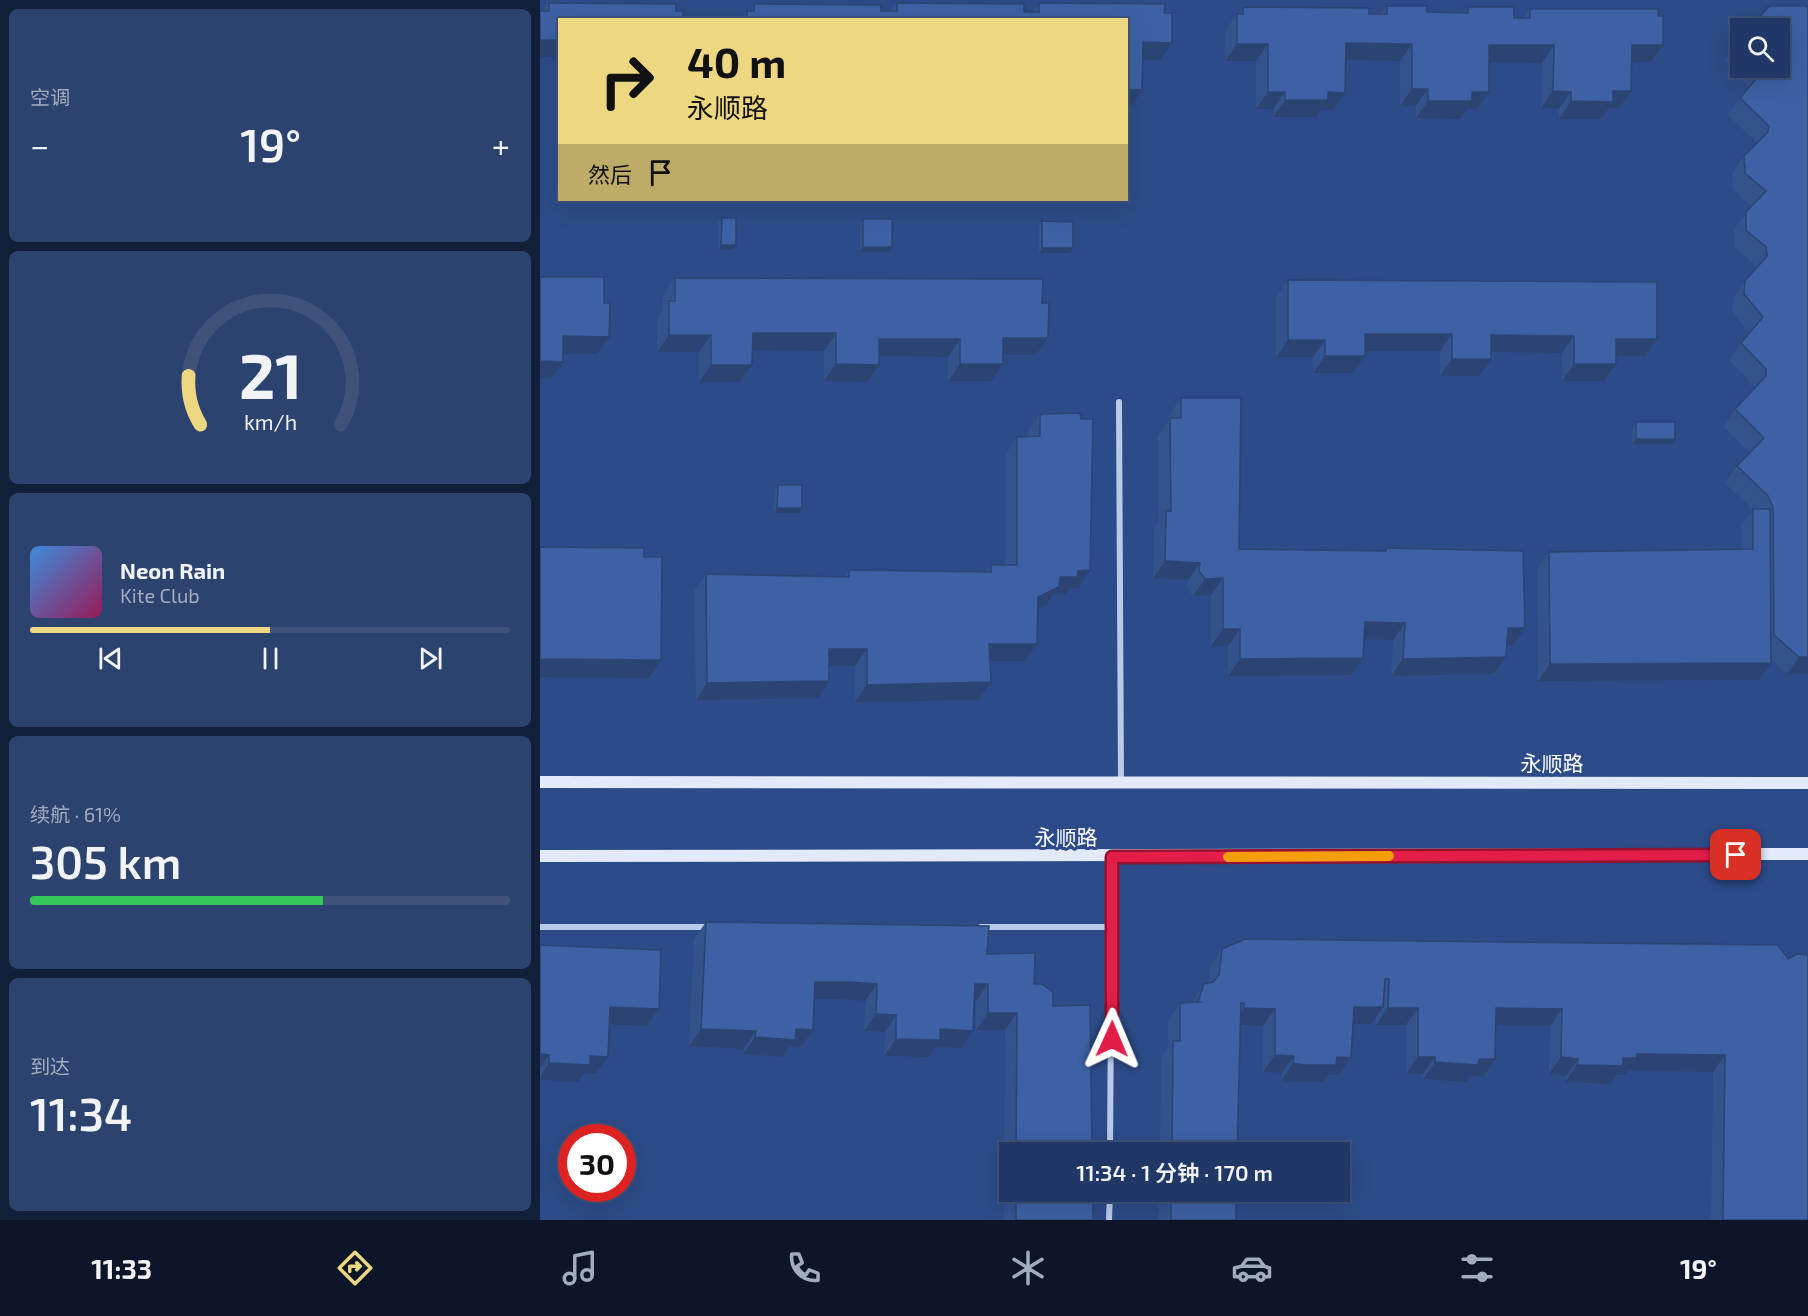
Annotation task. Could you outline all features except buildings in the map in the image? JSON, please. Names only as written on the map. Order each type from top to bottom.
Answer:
[{"type":"main road","name":"永顺路","points":[[540,782],[1808,783]]},
{"type":"main road","name":"永顺路","points":[[540,856],[1112,857],[1808,854]]},
{"type":"street","points":[[1119,402],[1121,784]]},
{"type":"street","points":[[1110,1142],[1112,857]]},
{"type":"street","points":[[540,927],[719,927]]},
{"type":"street","points":[[970,927],[1113,927]]},
{"type":"street","points":[[1109,1220],[1110,1202]]},
{"type":"slow traffic","points":[[1228,857],[1389,856]]},
{"type":"route","points":[[1112,1039],[1112,857],[1736,855]]}]
